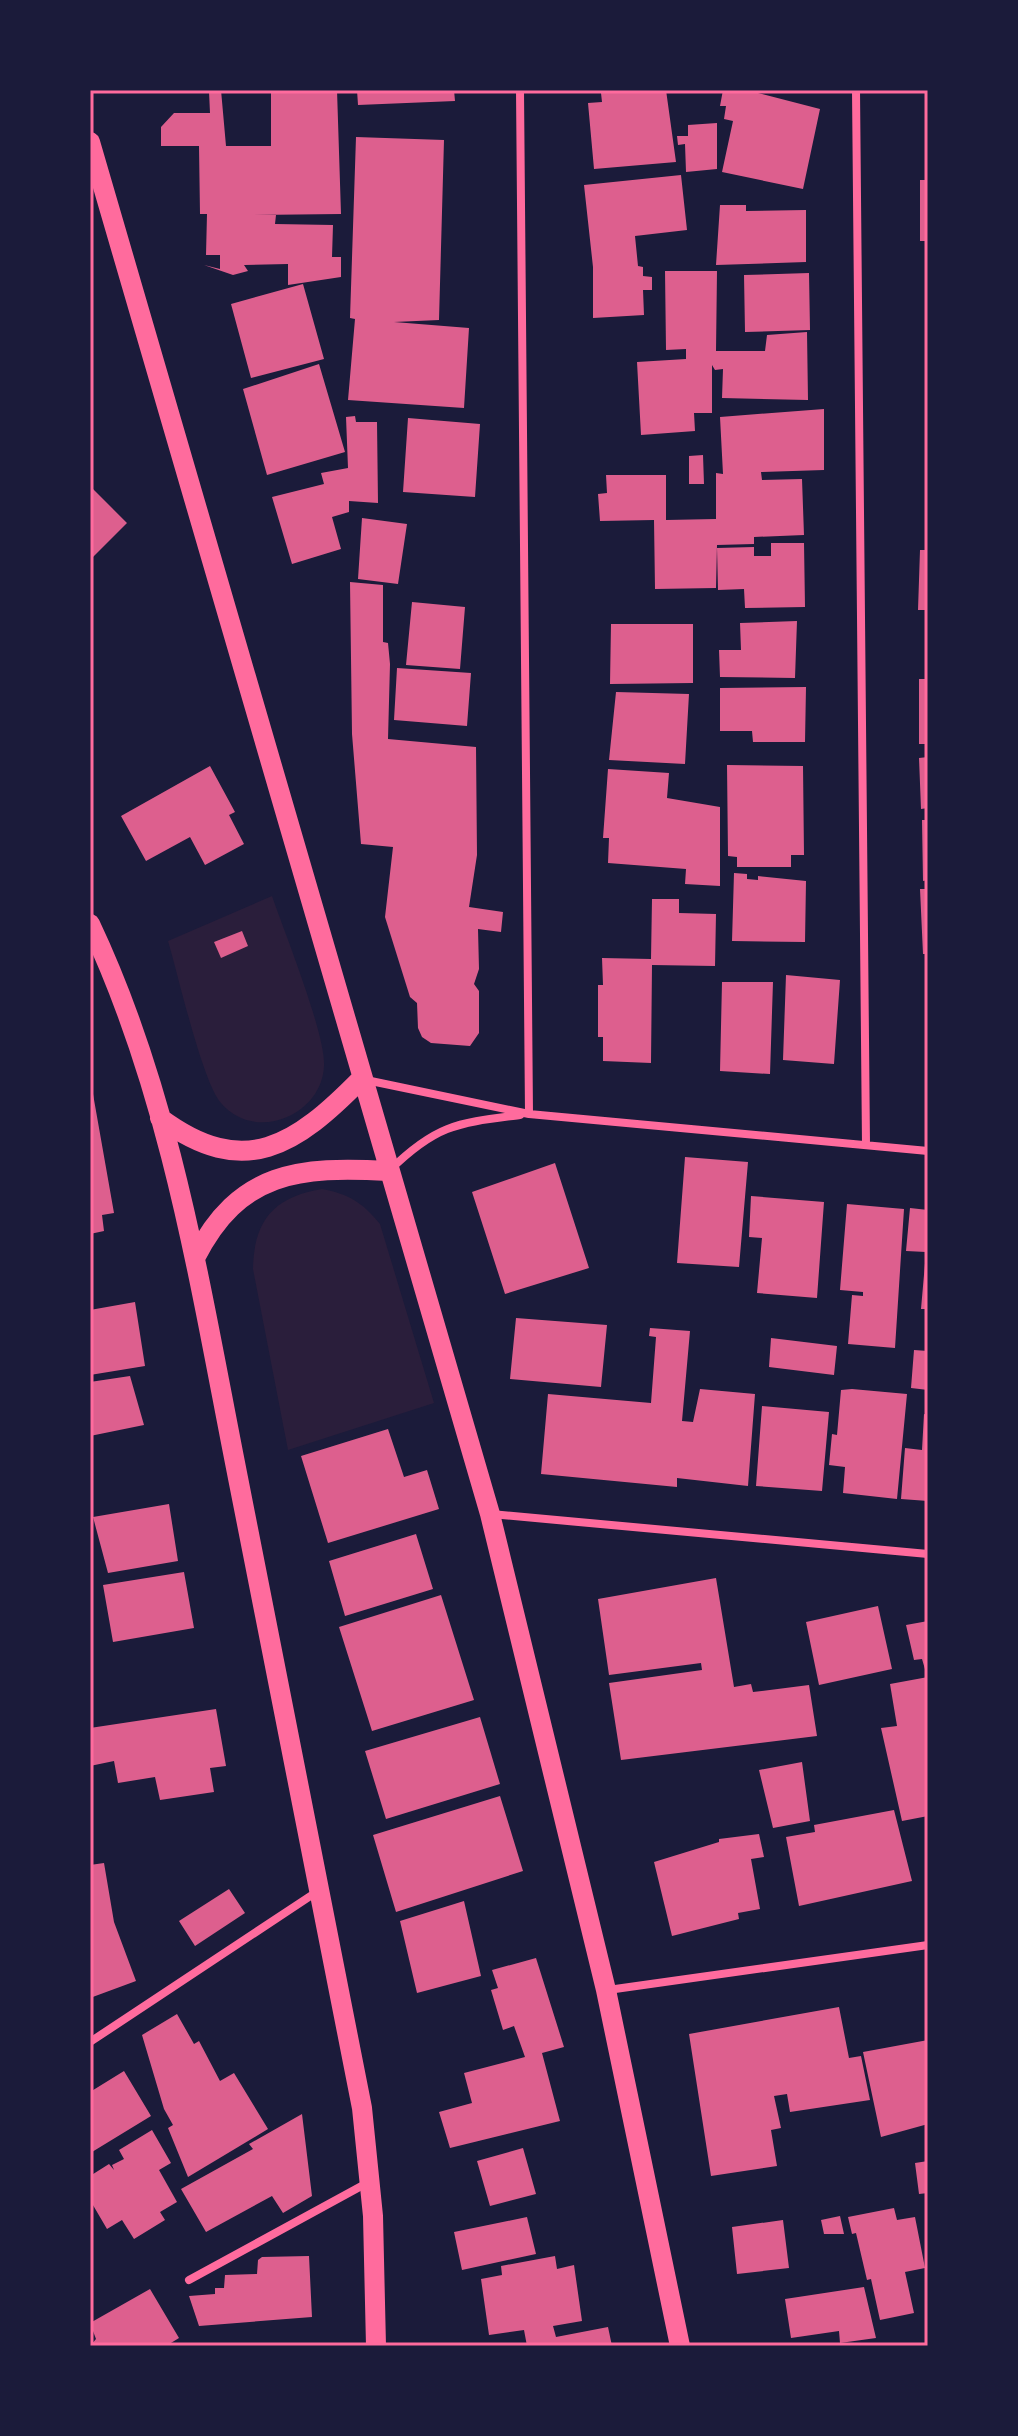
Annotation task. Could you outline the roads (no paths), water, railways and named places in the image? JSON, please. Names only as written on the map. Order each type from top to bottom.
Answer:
[{"type":"main road","points":[[90,142],[490,1514],[606,1990],[680,2346]]},
{"type":"main road","points":[[90,924],[123,1004],[160,1118],[195,1258],[362,2108],[371,2181],[376,2346]]},
{"type":"main road","points":[[160,1118],[184,1136],[210,1147],[239,1152],[267,1149],[294,1139],[361,1079]]},
{"type":"main road","points":[[195,1258],[210,1228],[233,1203],[261,1184],[293,1172],[389,1171]]},
{"type":"street","points":[[520,90],[529,1114]]},
{"type":"street","points":[[856,90],[866,1145]]},
{"type":"street","points":[[361,1079],[529,1114],[928,1151]]},
{"type":"street","points":[[389,1171],[415,1146],[446,1128],[529,1114]]},
{"type":"street","points":[[490,1514],[928,1554]]},
{"type":"street","points":[[90,2042],[318,1891]]},
{"type":"street","points":[[606,1990],[928,1945]]},
{"type":"street","points":[[189,2280],[371,2181]]}]
